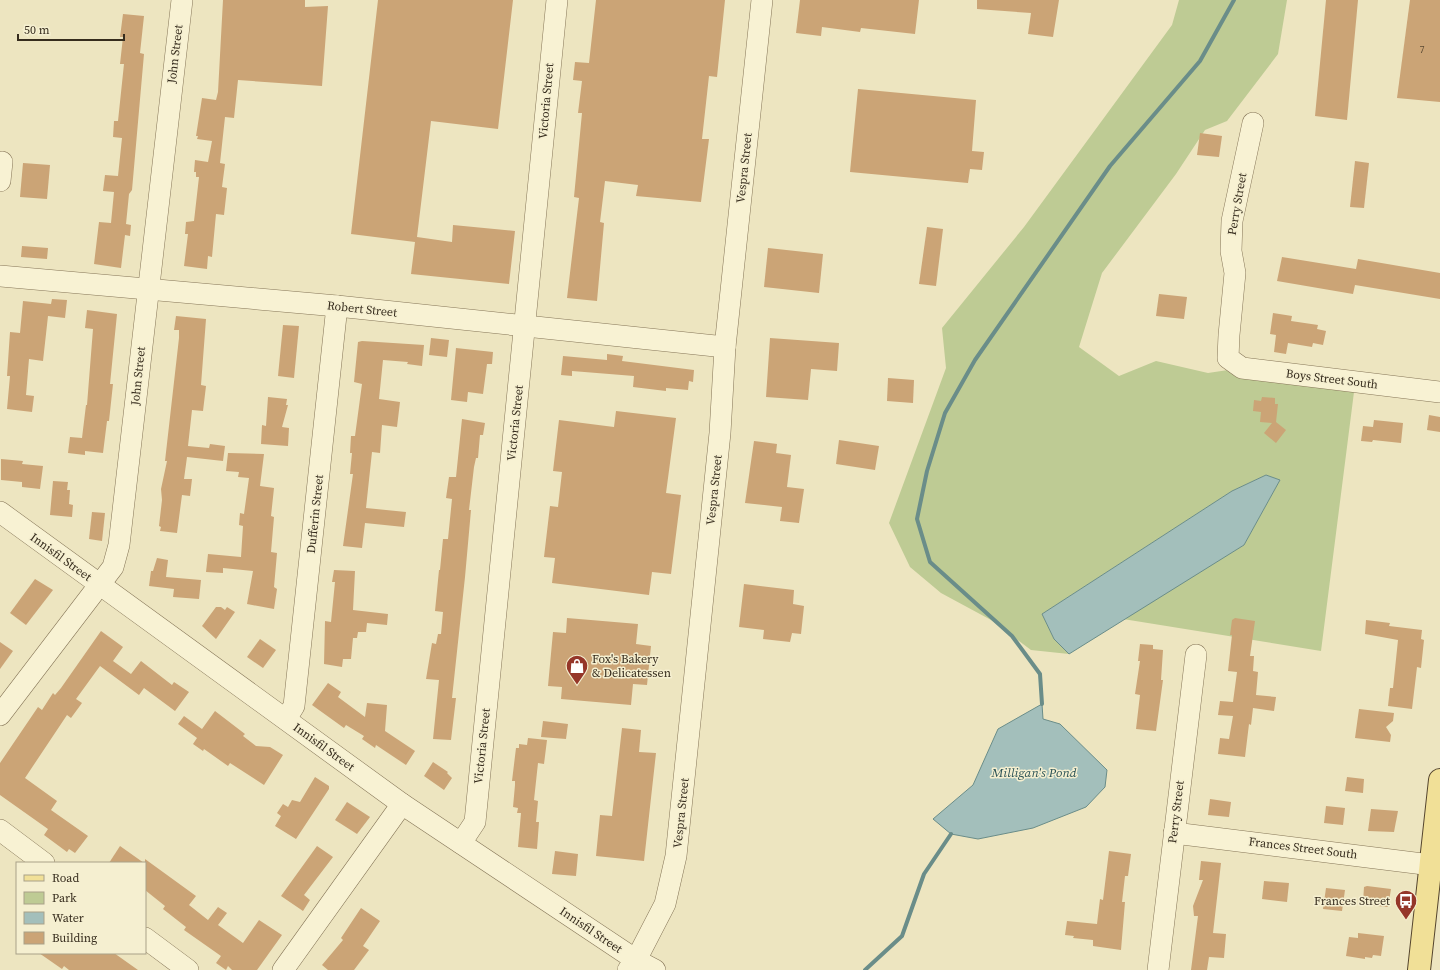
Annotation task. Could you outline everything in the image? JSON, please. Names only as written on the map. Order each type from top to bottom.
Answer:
[{"type":"main road","points":[[1419,970],[1436,865],[1440,780]]},
{"type":"street","name":"John Street","points":[[0,714],[113,567],[119,545],[182,0]]},
{"type":"street","name":"Victoria Street","points":[[460,843],[474,822],[557,0]]},
{"type":"street","name":"Vespra Street","points":[[632,965],[665,904],[676,856],[720,433],[725,346],[762,0]]},
{"type":"street","name":"Perry Street","points":[[1228,358],[1228,335],[1235,273],[1231,251],[1232,221],[1253,123]]},
{"type":"street","name":"Robert Street","points":[[0,276],[337,306],[525,327],[725,346]]},
{"type":"street","name":"Dufferin Street","points":[[286,719],[294,706],[337,306]]},
{"type":"street","name":"Boys Street South","points":[[1228,358],[1242,368],[1440,392]]},
{"type":"street","name":"Innisfil Street","points":[[0,512],[402,804],[460,843],[632,965],[655,970]]},
{"type":"street","name":"Perry Street","points":[[1158,970],[1196,655]]},
{"type":"street","points":[[283,970],[402,804]]},
{"type":"street","points":[[0,830],[43,862]]},
{"type":"street","name":"Frances Street South","points":[[1174,833],[1436,865]]},
{"type":"street","points":[[146,939],[188,970]]},
{"type":"green space","points":[[1179,0],[1287,0],[1278,54],[1227,121],[1205,130],[1176,174],[1102,273],[1079,347],[1119,376],[1156,361],[1208,373],[1248,367],[1354,392],[1321,651],[1123,619],[1244,545],[1280,480],[1266,475],[1232,491],[1042,614],[1054,639],[1069,654],[1031,650],[991,620],[941,593],[910,567],[889,523],[946,368],[942,328],[1024,227],[1172,25]]},
{"type":"water","points":[[1266,475],[1280,480],[1244,545],[1069,654],[1054,639],[1042,614],[1232,491]]},
{"type":"water","name":"Milligan's Pond","points":[[1042,704],[1043,719],[1060,724],[1107,770],[1105,787],[1086,807],[1033,828],[978,839],[951,834],[933,819],[973,785],[998,729]]},
{"type":"building","points":[[223,0],[305,0],[305,7],[328,6],[322,86],[238,80],[234,118],[225,117],[220,163],[225,164],[222,187],[227,188],[224,215],[216,214],[212,257],[208,256],[207,269],[184,266],[188,234],[185,234],[186,222],[194,221],[199,177],[196,177],[196,172],[194,172],[195,160],[208,162],[212,141],[197,139],[198,136],[196,136],[202,98],[216,100],[218,92]]},
{"type":"building","points":[[378,0],[513,0],[498,129],[431,121],[417,237],[452,242],[453,225],[515,231],[509,284],[411,274],[415,242],[351,234]]},
{"type":"building","points":[[596,0],[725,0],[717,77],[709,76],[702,139],[709,139],[701,202],[636,196],[638,185],[605,181],[600,222],[604,223],[597,301],[567,298],[579,198],[574,197],[582,113],[578,113],[582,81],[573,80],[575,62],[589,63]]},
{"type":"building","points":[[800,0],[919,0],[915,34],[861,28],[860,32],[822,27],[821,36],[796,33]]},
{"type":"building","points":[[977,0],[1059,0],[1053,37],[1028,34],[1031,13],[977,9]]},
{"type":"building","points":[[1326,0],[1358,0],[1347,120],[1315,116]]},
{"type":"building","points":[[1410,0],[1440,0],[1440,102],[1397,98]]},
{"type":"building","points":[[123,14],[144,16],[140,53],[144,54],[132,190],[129,194],[126,224],[131,225],[130,236],[125,235],[121,268],[94,264],[99,222],[111,223],[114,192],[103,191],[105,175],[118,176],[122,138],[113,137],[114,121],[118,121],[124,64],[120,64],[123,37],[120,37]]},
{"type":"building","points":[[858,89],[976,100],[972,151],[984,152],[982,170],[970,169],[968,183],[850,172]]},
{"type":"building","points":[[1200,133],[1222,136],[1219,157],[1197,155]]},
{"type":"building","points":[[1355,161],[1369,163],[1364,208],[1350,207]]},
{"type":"building","points":[[23,163],[50,165],[47,199],[20,197]]},
{"type":"building","points":[[927,227],[943,229],[936,286],[919,284]]},
{"type":"building","points":[[22,246],[48,248],[47,259],[21,257]]},
{"type":"building","points":[[768,248],[823,254],[819,293],[764,287]]},
{"type":"building","points":[[1282,257],[1356,269],[1358,259],[1440,273],[1440,299],[1355,285],[1353,294],[1277,281]]},
{"type":"building","points":[[1159,294],[1187,297],[1184,319],[1156,316]]},
{"type":"building","points":[[52,299],[67,300],[65,318],[48,316],[43,361],[29,359],[26,395],[34,396],[32,412],[7,409],[10,376],[7,376],[10,332],[20,333],[23,301],[51,304]]},
{"type":"building","points":[[87,310],[117,314],[110,384],[113,384],[109,421],[107,421],[103,453],[85,451],[85,455],[68,453],[70,437],[82,438],[87,405],[93,329],[85,328]]},
{"type":"building","points":[[1273,313],[1292,316],[1291,321],[1318,325],[1317,329],[1326,331],[1323,345],[1313,343],[1312,347],[1288,343],[1286,354],[1274,352],[1276,335],[1270,334]]},
{"type":"building","points":[[176,316],[206,319],[201,385],[206,386],[203,411],[192,410],[188,446],[209,448],[210,444],[225,446],[223,461],[187,457],[184,479],[192,479],[190,496],[182,495],[177,533],[160,531],[161,527],[159,526],[162,500],[161,489],[167,461],[165,461],[179,338],[179,330],[174,330]]},
{"type":"building","points":[[283,325],[299,326],[294,378],[278,376]]},
{"type":"building","points":[[431,338],[449,340],[447,357],[429,355]]},
{"type":"building","points":[[770,338],[839,343],[837,371],[811,369],[808,400],[766,397]]},
{"type":"building","points":[[358,342],[424,345],[422,366],[407,364],[408,362],[383,360],[379,399],[400,402],[397,427],[382,425],[380,453],[372,452],[366,508],[406,512],[404,527],[365,523],[362,548],[343,546],[353,474],[350,474],[352,453],[350,453],[351,436],[355,436],[362,384],[354,382]]},
{"type":"building","points":[[456,348],[493,352],[492,364],[487,364],[483,394],[468,392],[467,402],[451,400]]},
{"type":"building","points":[[607,354],[623,356],[622,361],[694,370],[693,382],[689,381],[688,390],[666,388],[666,391],[633,387],[634,376],[572,371],[572,376],[561,375],[563,356],[607,360]]},
{"type":"building","points":[[888,378],[914,380],[913,403],[887,401]]},
{"type":"building","points":[[268,397],[287,399],[286,405],[288,405],[282,427],[289,428],[288,446],[261,444],[262,425],[266,426]]},
{"type":"building","points":[[1262,397],[1275,398],[1275,404],[1278,404],[1276,422],[1286,430],[1276,443],[1264,433],[1272,423],[1260,422],[1261,412],[1253,411],[1254,400],[1261,401]]},
{"type":"building","points":[[616,411],[676,418],[666,493],[681,495],[671,574],[652,572],[649,595],[552,583],[555,558],[544,557],[550,506],[558,507],[562,472],[553,471],[559,420],[614,427]]},
{"type":"building","points":[[1429,415],[1440,417],[1440,432],[1427,430]]},
{"type":"building","points":[[462,419],[485,423],[483,435],[480,435],[478,458],[476,458],[474,467],[469,510],[471,510],[465,577],[452,698],[456,698],[451,740],[433,739],[439,680],[426,679],[432,643],[436,644],[438,634],[441,634],[443,612],[435,611],[443,539],[448,539],[452,499],[446,498],[449,477],[456,477]]},
{"type":"building","points":[[1374,420],[1403,423],[1401,443],[1373,440],[1372,442],[1361,441],[1363,426],[1373,427]]},
{"type":"building","points":[[839,440],[879,446],[875,470],[836,464]]},
{"type":"building","points":[[754,441],[777,444],[776,453],[791,455],[787,487],[804,489],[799,523],[780,521],[782,507],[745,503]]},
{"type":"building","points":[[228,453],[264,454],[260,486],[274,488],[271,516],[274,517],[271,552],[277,553],[274,587],[277,589],[274,609],[247,604],[253,571],[223,568],[223,573],[206,572],[208,554],[241,557],[243,526],[239,525],[240,513],[244,514],[249,478],[238,477],[239,472],[226,471]]},
{"type":"building","points":[[1,459],[23,461],[22,464],[43,466],[40,489],[22,487],[22,482],[1,480]]},
{"type":"building","points":[[53,481],[68,482],[67,490],[70,490],[69,504],[73,505],[72,517],[50,515]]},
{"type":"building","points":[[92,512],[105,513],[102,541],[89,539]]},
{"type":"building","points":[[157,558],[168,560],[166,577],[201,580],[199,599],[173,597],[174,589],[149,586],[151,571],[153,571]]},
{"type":"building","points":[[334,570],[355,571],[353,610],[388,614],[387,625],[367,623],[366,632],[358,632],[357,638],[353,638],[351,659],[343,659],[342,667],[324,664],[325,621],[331,622],[335,582],[332,582]]},
{"type":"building","points":[[35,579],[53,590],[26,625],[10,613]]},
{"type":"building","points":[[744,584],[794,590],[793,604],[804,606],[801,634],[792,633],[790,642],[763,639],[764,630],[739,627]]},
{"type":"building","points":[[216,607],[221,607],[225,610],[227,607],[235,612],[216,639],[202,626]]},
{"type":"building","points":[[567,618],[638,624],[636,644],[651,646],[647,685],[633,684],[631,705],[561,699],[562,687],[548,686],[553,632],[566,633]]},
{"type":"building","points":[[1235,618],[1255,621],[1250,656],[1254,656],[1253,671],[1258,672],[1256,695],[1276,697],[1274,711],[1253,708],[1251,725],[1249,724],[1245,757],[1218,754],[1220,738],[1229,739],[1233,716],[1218,715],[1220,701],[1233,702],[1237,672],[1228,671],[1232,635],[1230,635],[1232,620]]},
{"type":"building","points":[[1366,620],[1390,623],[1389,626],[1422,630],[1421,639],[1424,640],[1421,668],[1417,667],[1412,709],[1388,706],[1390,688],[1393,688],[1398,640],[1365,634]]},
{"type":"building","points":[[101,631],[123,647],[113,661],[131,674],[141,661],[172,685],[174,682],[189,692],[175,711],[144,688],[139,695],[100,666],[76,699],[82,703],[71,718],[67,715],[25,778],[57,801],[51,810],[88,836],[75,853],[69,849],[67,852],[44,835],[48,829],[0,795],[0,763],[38,707],[42,710],[53,693],[55,695],[61,688]]},
{"type":"building","points":[[260,639],[276,650],[263,668],[247,657]]},
{"type":"building","points":[[0,642],[13,651],[0,669]]},
{"type":"building","points":[[1140,644],[1153,645],[1153,649],[1163,650],[1161,680],[1163,680],[1156,731],[1136,729],[1140,695],[1135,694],[1140,661],[1138,661]]},
{"type":"building","points":[[328,683],[341,692],[338,697],[365,717],[367,703],[387,705],[385,731],[415,751],[406,765],[376,745],[375,748],[362,739],[364,736],[346,725],[344,728],[312,705]]},
{"type":"building","points":[[1359,709],[1394,713],[1393,721],[1386,727],[1391,735],[1390,742],[1355,738]]},
{"type":"building","points":[[215,711],[245,734],[243,736],[256,746],[270,747],[283,755],[264,785],[230,763],[228,766],[204,749],[203,751],[193,744],[197,738],[178,724],[184,716],[202,729]]},
{"type":"building","points":[[543,721],[568,724],[566,739],[541,737]]},
{"type":"building","points":[[622,728],[641,730],[639,752],[656,753],[644,861],[596,856],[600,815],[612,816]]},
{"type":"building","points":[[528,738],[547,740],[544,764],[538,763],[534,800],[538,801],[536,822],[539,822],[537,849],[518,847],[521,813],[517,813],[518,808],[513,807],[515,781],[512,781],[516,748],[519,748],[519,744],[527,745]]},
{"type":"building","points":[[433,762],[448,772],[447,773],[452,778],[444,790],[424,776]]},
{"type":"building","points":[[315,777],[329,786],[329,789],[296,839],[275,826],[281,816],[277,813],[283,804],[288,807],[292,800],[300,802]]},
{"type":"building","points":[[1347,777],[1364,779],[1363,793],[1345,791]]},
{"type":"building","points":[[1210,799],[1231,802],[1229,817],[1208,815]]},
{"type":"building","points":[[347,802],[370,817],[357,834],[335,820]]},
{"type":"building","points":[[1326,806],[1345,808],[1343,825],[1324,823]]},
{"type":"building","points":[[1371,809],[1398,811],[1394,832],[1368,831]]},
{"type":"building","points":[[120,846],[143,862],[110,862]]},
{"type":"building","points":[[317,846],[333,857],[304,895],[310,900],[303,911],[281,896]]},
{"type":"building","points":[[555,851],[578,854],[576,876],[552,874]]},
{"type":"building","points":[[1109,851],[1131,854],[1128,876],[1125,876],[1122,902],[1125,902],[1121,950],[1093,946],[1093,940],[1073,938],[1074,936],[1065,935],[1067,921],[1097,924],[1100,899],[1103,900]]},
{"type":"building","points":[[145,859],[196,896],[189,905],[208,920],[218,907],[227,913],[218,925],[243,943],[259,920],[282,935],[257,970],[232,970],[228,966],[226,970],[216,963],[221,956],[184,930],[186,927],[163,909],[165,906],[146,891]]},
{"type":"building","points":[[1201,861],[1221,863],[1213,933],[1226,934],[1224,958],[1209,957],[1207,970],[1191,970],[1198,916],[1194,916],[1193,906],[1203,880],[1199,880]]},
{"type":"building","points":[[1264,881],[1289,883],[1287,902],[1262,899]]},
{"type":"building","points":[[1367,886],[1391,889],[1388,907],[1366,905],[1367,903],[1363,902],[1364,887]]},
{"type":"building","points":[[1326,888],[1345,890],[1342,911],[1323,909]]},
{"type":"building","points":[[361,908],[380,921],[363,946],[369,950],[354,970],[328,970],[322,965],[343,940],[341,938]]},
{"type":"building","points":[[1358,933],[1384,936],[1381,956],[1373,955],[1372,958],[1365,957],[1365,959],[1346,956],[1349,937],[1358,938]]},
{"type":"building","points":[[40,954],[115,954],[138,970],[69,970],[64,966],[62,969]]},
{"type":"waterway","points":[[1042,704],[1040,674],[1012,636],[930,562],[917,519],[927,471],[945,413],[975,360],[1110,166],[1200,61],[1234,0]]},
{"type":"waterway","points":[[865,970],[902,936],[924,874],[951,834]]},
{"type":"place","name":"Fox's Bakery & Delicatessen","points":[[577,686]]},
{"type":"place","name":"Frances Street","points":[[1406,920]]}]
